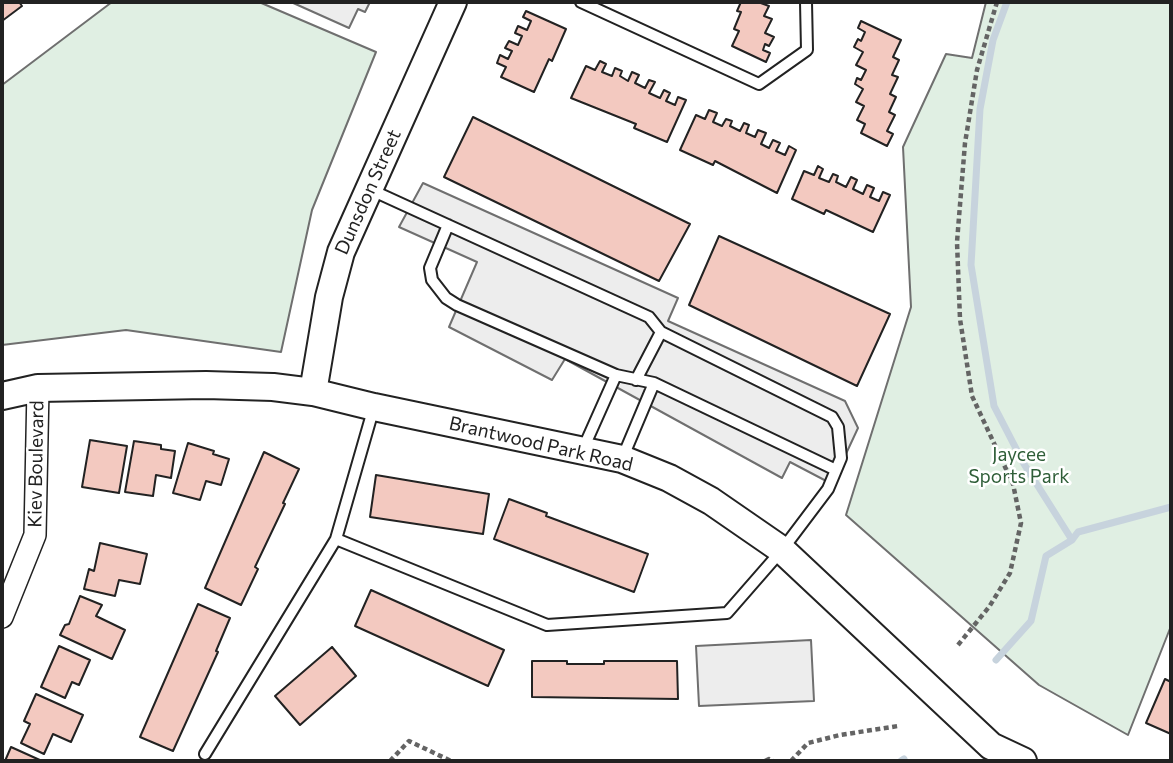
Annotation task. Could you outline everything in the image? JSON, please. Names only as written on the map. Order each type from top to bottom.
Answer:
[{"type":"street","name":"Dunsdon Street","points":[[313,392],[335,268],[453,2]]},
{"type":"street","name":"Brantwood Park Road","points":[[2,396],[38,388],[231,384],[313,392],[622,459],[669,478],[711,502],[782,550],[991,746],[1023,761]]},
{"type":"street","name":"Kiev Boulevard","points":[[2,617],[35,535],[38,388]]},
{"type":"lane","points":[[581,2],[759,84],[807,50],[806,2]]},
{"type":"lane","points":[[336,540],[547,625],[727,613],[782,550],[828,489],[841,458],[842,443],[832,417],[661,332],[649,317],[369,188]]},
{"type":"lane","points":[[448,225],[430,268],[432,280],[446,298],[457,305],[616,375],[654,383],[836,470]]},
{"type":"lane","points":[[636,380],[661,332]]},
{"type":"lane","points":[[582,451],[616,375]]},
{"type":"lane","points":[[622,459],[654,383]]},
{"type":"lane","points":[[205,754],[336,540],[374,407]]},
{"type":"path","points":[[958,645],[989,607],[1010,573],[1021,523],[1013,484],[972,396],[960,319],[957,242],[965,143],[978,70],[997,2]]},
{"type":"path","points":[[791,761],[808,743],[898,726]]},
{"type":"path","points":[[390,761],[409,741],[451,761]]},
{"type":"path","points":[[765,761],[773,761]]},
{"type":"green space","points":[[112,2],[259,2],[376,52],[312,210],[281,352],[126,330],[2,345],[2,85]]},
{"type":"green space","name":"Jaycee Sports Park","points":[[986,2],[1171,2],[1171,626],[1128,735],[1039,685],[846,515],[911,307],[903,147],[946,54],[972,58]]},
{"type":"shaded area","points":[[291,2],[370,2],[365,12],[358,9],[349,28]]},
{"type":"shaded area","points":[[423,183],[678,298],[668,321],[845,401],[858,428],[832,484],[790,462],[782,478],[565,359],[552,380],[449,327],[477,262],[399,227]]},
{"type":"shaded area","points":[[811,640],[814,701],[699,706],[696,646]]},
{"type":"building","points":[[2,2],[19,2],[22,6],[2,21]]},
{"type":"building","points":[[741,2],[758,2],[769,6],[764,16],[772,19],[765,33],[774,37],[769,46],[765,44],[763,50],[770,53],[766,62],[732,46],[739,31],[734,29],[741,12],[737,11]]},
{"type":"building","points":[[526,11],[566,29],[534,92],[501,77],[506,67],[497,63],[500,55],[508,59],[512,51],[505,48],[509,41],[518,45],[522,36],[515,33],[518,26],[527,30],[531,21],[523,17]]},
{"type":"building","points":[[861,21],[901,40],[893,57],[899,60],[892,75],[898,77],[890,94],[896,97],[889,112],[895,115],[887,131],[893,134],[887,146],[861,133],[865,124],[857,120],[864,106],[856,102],[863,89],[855,84],[857,78],[861,80],[866,70],[856,65],[863,52],[854,47],[865,32],[858,28]]},
{"type":"building","points":[[600,61],[606,64],[602,72],[612,76],[615,68],[622,71],[620,76],[628,81],[632,72],[639,75],[635,83],[645,88],[649,80],[655,82],[649,93],[660,98],[664,90],[670,93],[666,101],[675,105],[678,97],[686,100],[667,142],[634,128],[636,124],[571,98],[586,66],[595,70]]},
{"type":"building","points":[[709,110],[717,113],[713,122],[722,126],[726,119],[732,121],[730,126],[740,131],[744,123],[749,125],[746,133],[755,137],[758,130],[766,133],[761,144],[769,148],[773,140],[780,143],[776,151],[785,155],[789,146],[796,150],[777,193],[715,161],[713,165],[680,150],[696,115],[705,119]]},
{"type":"building","points":[[473,117],[690,224],[659,281],[444,177]]},
{"type":"building","points":[[818,166],[823,169],[819,178],[829,182],[833,174],[838,176],[836,182],[846,187],[851,177],[857,180],[853,189],[863,194],[867,185],[874,188],[870,197],[879,201],[883,192],[890,195],[873,232],[826,210],[824,214],[792,199],[804,171],[814,175]]},
{"type":"building","points":[[719,236],[890,314],[857,386],[689,305]]},
{"type":"building","points":[[90,440],[127,446],[119,493],[82,487]]},
{"type":"building","points":[[134,441],[161,445],[161,449],[175,451],[171,478],[156,475],[153,496],[125,492]]},
{"type":"building","points":[[188,443],[229,459],[221,485],[206,481],[200,500],[173,493]]},
{"type":"building","points":[[264,452],[299,469],[241,605],[205,588]]},
{"type":"building","points":[[376,475],[489,494],[483,534],[370,517]]},
{"type":"building","points":[[509,499],[547,513],[546,516],[648,554],[634,592],[494,539]]},
{"type":"building","points":[[100,543],[147,554],[140,584],[119,580],[115,596],[84,589],[89,569],[94,571]]},
{"type":"building","points":[[371,590],[504,650],[488,686],[355,626]]},
{"type":"building","points":[[80,596],[102,605],[96,616],[125,630],[112,659],[60,635],[65,625],[69,624]]},
{"type":"building","points":[[198,604],[230,618],[216,651],[218,652],[173,751],[140,737]]},
{"type":"building","points":[[59,646],[90,660],[79,685],[72,682],[65,698],[41,687]]},
{"type":"building","points":[[332,647],[356,676],[300,725],[275,696]]},
{"type":"building","points":[[532,661],[604,664],[604,661],[677,661],[678,699],[532,697]]},
{"type":"building","points":[[1165,679],[1171,682],[1171,734],[1146,723]]},
{"type":"building","points":[[36,694],[83,715],[71,742],[53,734],[44,754],[21,743],[30,724],[24,721]]},
{"type":"building","points":[[11,747],[42,761],[5,761]]},
{"type":"waterway","points":[[1007,2],[993,40],[980,109],[971,265],[994,406],[1024,464],[1072,540]]},
{"type":"waterway","points":[[996,660],[1031,621],[1046,556],[1072,540],[1078,532],[1171,507]]}]
